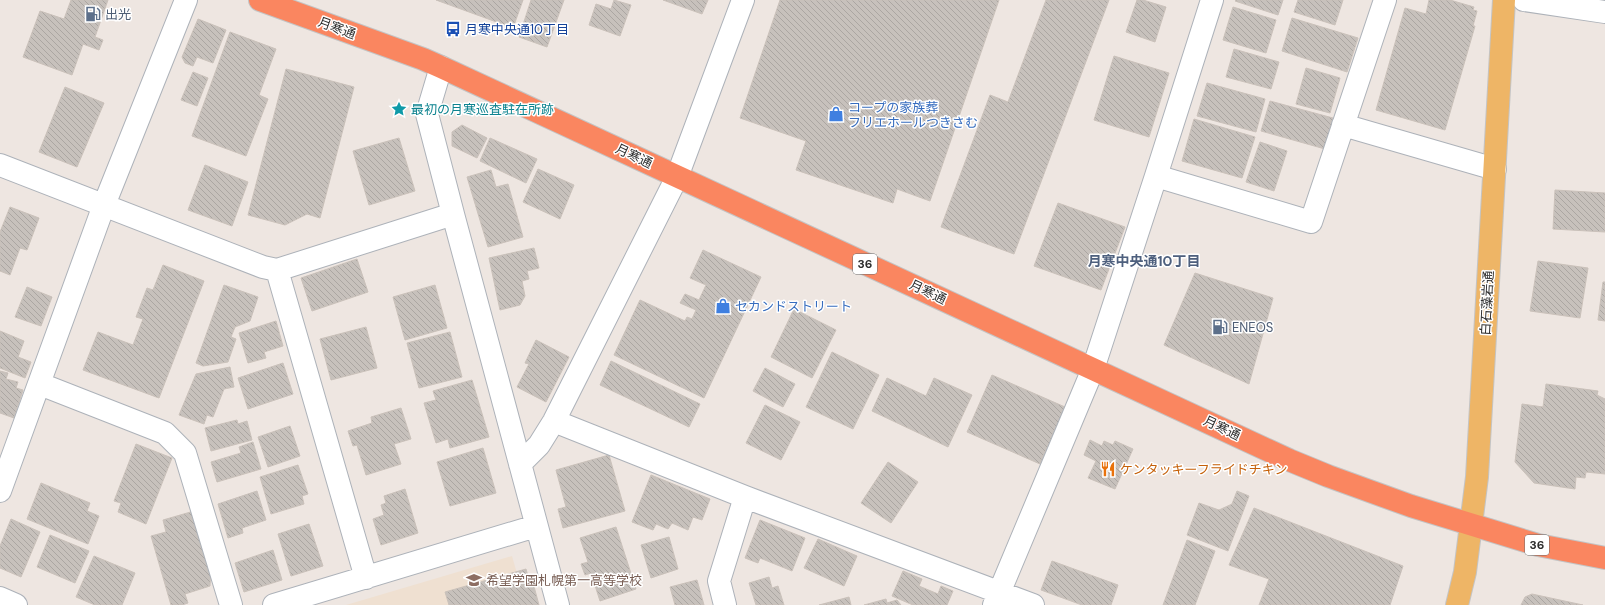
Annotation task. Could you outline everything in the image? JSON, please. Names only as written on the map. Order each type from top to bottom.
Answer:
[{"type":"highway","name":"月寒通","points":[[260,0],[423,59],[441,67],[1289,460],[1328,476],[1411,506],[1538,545],[1605,558]]},
{"type":"main road","name":"白石藻岩通","points":[[1457,605],[1465,572],[1477,477],[1504,0]]},
{"type":"street","points":[[0,491],[104,205],[186,0]]},
{"type":"street","points":[[520,464],[539,444],[554,421],[677,177],[743,0]]},
{"type":"street","points":[[997,599],[1093,369],[1212,0]]},
{"type":"street","points":[[1156,176],[1311,222],[1385,0]]},
{"type":"street","points":[[1524,0],[1605,12]]},
{"type":"street","points":[[441,67],[427,114],[558,605]]},
{"type":"street","points":[[1343,125],[1495,169]]},
{"type":"street","points":[[0,165],[263,267],[277,270],[453,214]]},
{"type":"street","points":[[277,270],[366,578]]},
{"type":"street","points":[[40,384],[165,433],[185,453],[231,605]]},
{"type":"street","points":[[554,421],[997,599],[1033,605]]},
{"type":"street","points":[[725,605],[719,581],[745,497]]},
{"type":"street","points":[[274,605],[536,526]]},
{"type":"street","points":[[0,598],[16,605]]},
{"type":"shaded area","name":"希望学園札幌第一高等学校","points":[[512,556],[526,605],[346,605]]},
{"type":"building","points":[[71,0],[108,0],[95,37],[103,40],[99,50],[83,44],[72,75],[23,57],[40,11],[64,19]]},
{"type":"building","points":[[436,0],[523,0],[513,28]]},
{"type":"building","points":[[531,0],[564,0],[547,47],[519,37]]},
{"type":"building","points":[[614,0],[631,5],[620,36],[589,25],[596,4],[611,9]]},
{"type":"building","points":[[663,0],[708,0],[702,14]]},
{"type":"building","points":[[780,0],[999,0],[930,201],[897,189],[893,203],[796,170],[806,141],[740,118]]},
{"type":"building","points":[[1046,0],[1109,0],[1014,254],[941,227],[990,95],[1008,102]]},
{"type":"building","points":[[1137,0],[1143,0],[1166,7],[1155,42],[1126,32]]},
{"type":"building","points":[[1283,0],[1278,15],[1235,1]]},
{"type":"building","points":[[1298,0],[1343,0],[1335,25],[1294,12]]},
{"type":"building","points":[[1429,0],[1450,0],[1474,7],[1473,10],[1477,11],[1473,26],[1475,26],[1445,130],[1376,110],[1405,8],[1426,14]]},
{"type":"building","points":[[1233,7],[1276,20],[1266,53],[1223,40]]},
{"type":"building","points":[[1292,18],[1358,38],[1347,72],[1282,51]]},
{"type":"building","points":[[198,19],[226,30],[213,63],[197,57],[193,66],[185,63],[182,57]]},
{"type":"building","points":[[230,32],[276,49],[259,95],[268,99],[246,156],[192,136]]},
{"type":"building","points":[[1234,49],[1279,62],[1271,89],[1226,77]]},
{"type":"building","points":[[1114,56],[1169,73],[1149,137],[1094,120]]},
{"type":"building","points":[[1306,68],[1340,78],[1330,113],[1296,104]]},
{"type":"building","points":[[286,69],[354,87],[320,218],[307,214],[285,225],[248,215]]},
{"type":"building","points":[[193,72],[208,78],[197,106],[181,100]]},
{"type":"building","points":[[1207,83],[1265,99],[1256,132],[1197,116]]},
{"type":"building","points":[[65,87],[104,103],[77,167],[39,152]]},
{"type":"building","points":[[1270,101],[1333,118],[1325,149],[1261,131]]},
{"type":"building","points":[[1194,119],[1255,137],[1242,178],[1182,161]]},
{"type":"building","points":[[462,125],[487,138],[477,158],[452,146],[452,132]]},
{"type":"building","points":[[399,138],[415,191],[369,205],[353,151]]},
{"type":"building","points":[[490,138],[537,159],[526,183],[480,161]]},
{"type":"building","points":[[1260,142],[1287,151],[1274,191],[1246,182]]},
{"type":"building","points":[[205,165],[248,182],[232,226],[188,210]]},
{"type":"building","points":[[538,169],[574,185],[560,219],[523,202]]},
{"type":"building","points":[[491,170],[496,187],[508,184],[523,237],[488,247],[467,177]]},
{"type":"building","points":[[1555,190],[1605,193],[1605,232],[1553,229]]},
{"type":"building","points":[[1058,203],[1125,227],[1101,290],[1034,266]]},
{"type":"building","points":[[10,207],[39,218],[27,250],[20,248],[10,275],[0,271],[0,232]]},
{"type":"building","points":[[534,248],[539,268],[527,271],[529,279],[522,281],[525,296],[520,305],[500,310],[489,258]]},
{"type":"building","points":[[703,250],[761,277],[704,398],[614,355],[640,300],[685,321],[687,317],[692,319],[696,310],[680,303],[685,294],[699,300],[706,285],[690,278]]},
{"type":"building","points":[[357,259],[368,292],[312,311],[301,278]]},
{"type":"building","points":[[1538,261],[1588,268],[1580,318],[1530,311]]},
{"type":"building","points":[[163,265],[204,281],[159,398],[83,370],[98,332],[133,345],[143,319],[136,317],[147,288],[153,290]]},
{"type":"building","points":[[1195,273],[1273,298],[1249,384],[1164,345]]},
{"type":"building","points":[[1603,282],[1605,282],[1605,321],[1598,320]]},
{"type":"building","points":[[224,285],[258,297],[250,321],[235,327],[231,337],[236,339],[228,362],[203,366],[196,363]]},
{"type":"building","points":[[435,285],[447,328],[405,340],[393,297]]},
{"type":"building","points":[[27,287],[52,297],[41,326],[15,317]]},
{"type":"building","points":[[794,309],[836,330],[812,378],[771,357]]},
{"type":"building","points":[[276,321],[283,346],[264,352],[266,358],[248,363],[239,333]]},
{"type":"building","points":[[366,327],[377,368],[331,380],[320,339]]},
{"type":"building","points":[[0,331],[24,341],[18,357],[31,362],[25,378],[0,368]]},
{"type":"building","points":[[450,332],[462,377],[419,388],[407,343]]},
{"type":"building","points":[[536,340],[569,357],[546,402],[517,387],[529,364],[525,363]]},
{"type":"building","points":[[832,352],[879,375],[853,429],[806,407]]},
{"type":"building","points":[[611,361],[700,404],[689,427],[600,385]]},
{"type":"building","points":[[283,363],[293,394],[248,409],[238,378]]},
{"type":"building","points":[[230,367],[234,387],[224,389],[213,417],[207,415],[204,424],[179,415],[196,374]]},
{"type":"building","points":[[765,368],[795,384],[783,407],[753,391]]},
{"type":"building","points":[[0,371],[8,373],[6,379],[18,382],[16,388],[23,390],[14,418],[0,413]]},
{"type":"building","points":[[992,375],[1065,407],[1040,464],[967,432]]},
{"type":"building","points":[[887,378],[926,396],[934,378],[972,395],[948,447],[872,411]]},
{"type":"building","points":[[472,380],[489,437],[450,448],[448,439],[436,443],[424,403],[436,400],[433,391]]},
{"type":"building","points":[[1546,384],[1598,391],[1597,395],[1605,399],[1605,474],[1586,472],[1585,478],[1576,477],[1575,489],[1534,483],[1515,462],[1522,404],[1543,407]]},
{"type":"building","points":[[765,405],[800,422],[781,460],[746,443]]},
{"type":"building","points":[[401,408],[411,439],[394,444],[401,464],[366,475],[357,445],[353,446],[348,431],[372,423],[371,417]]},
{"type":"building","points":[[237,420],[238,424],[247,421],[252,440],[211,451],[205,428]]},
{"type":"building","points":[[290,426],[300,456],[268,467],[258,437]]},
{"type":"building","name":"ケンタッキーフライドチキン","points":[[1090,440],[1102,446],[1104,441],[1113,445],[1115,441],[1133,449],[1115,489],[1088,478],[1096,461],[1084,455]]},
{"type":"building","points":[[253,442],[261,469],[217,482],[211,462],[241,453],[239,447]]},
{"type":"building","points":[[136,444],[172,458],[146,524],[118,512],[121,503],[114,501]]},
{"type":"building","points":[[483,448],[496,493],[450,506],[437,462]]},
{"type":"building","points":[[609,455],[625,511],[563,528],[558,509],[566,507],[556,470]]},
{"type":"building","points":[[888,462],[918,482],[891,523],[861,503]]},
{"type":"building","points":[[298,465],[308,494],[302,496],[304,504],[271,514],[260,477]]},
{"type":"building","points":[[651,475],[710,499],[702,520],[693,517],[688,530],[672,523],[668,529],[656,524],[653,530],[632,522]]},
{"type":"building","points":[[41,483],[90,503],[87,511],[99,516],[88,544],[27,519]]},
{"type":"building","points":[[405,489],[418,533],[381,545],[373,519],[384,515],[381,505],[386,503],[384,496]]},
{"type":"building","points":[[257,491],[266,520],[242,528],[243,533],[228,538],[218,504]]},
{"type":"building","points":[[1237,491],[1249,496],[1228,551],[1187,535],[1199,503],[1219,510],[1232,504]]},
{"type":"building","points":[[1254,508],[1403,566],[1390,605],[1259,605],[1269,579],[1229,565]]},
{"type":"building","points":[[194,511],[211,567],[210,586],[185,594],[188,603],[182,605],[171,605],[151,536],[166,532],[163,520]]},
{"type":"building","points":[[11,519],[40,532],[21,577],[0,568],[0,546]]},
{"type":"building","points":[[760,520],[805,538],[792,571],[760,558],[758,563],[745,558]]},
{"type":"building","points":[[309,524],[323,566],[291,576],[278,534]]},
{"type":"building","points":[[616,527],[636,589],[600,601],[591,573],[585,575],[581,564],[588,562],[580,538]]},
{"type":"building","points":[[50,535],[89,551],[75,583],[37,567]]},
{"type":"building","points":[[669,537],[678,569],[651,578],[641,545]]},
{"type":"building","points":[[818,539],[857,556],[844,586],[804,568]]},
{"type":"building","points":[[1187,540],[1215,551],[1195,605],[1163,605]]},
{"type":"building","points":[[273,550],[282,580],[244,592],[235,563]]},
{"type":"building","points":[[94,556],[135,573],[122,605],[95,605],[76,597]]},
{"type":"building","points":[[1052,561],[1118,585],[1111,605],[1082,605],[1041,590]]},
{"type":"building","points":[[526,569],[529,580],[532,579],[539,605],[449,605],[445,592]]},
{"type":"building","points":[[903,571],[922,579],[919,586],[938,594],[941,586],[953,591],[947,605],[913,605],[892,596]]},
{"type":"building","points":[[769,577],[772,588],[778,586],[784,605],[756,605],[749,583]]},
{"type":"building","points":[[697,580],[704,605],[675,605],[670,587]]},
{"type":"building","points":[[1532,594],[1583,605],[1521,605],[1525,597]]},
{"type":"building","points":[[849,597],[851,605],[819,605]]},
{"type":"building","points":[[886,599],[887,603],[897,600],[901,605],[864,605]]},
{"type":"place","name":"出光","points":[[93,14]]},
{"type":"place","name":"月寒中央通10丁目","points":[[453,29]]},
{"type":"place","name":"最初の月寒巡査駐在所跡","points":[[399,109]]},
{"type":"place","name":"コープの家族葬 フリエホールつきさむ","points":[[836,114]]},
{"type":"place","name":"セカンドストリート","points":[[723,306]]},
{"type":"place","name":"ENEOS","points":[[1220,327]]},
{"type":"place","name":"ケンタッキーフライドチキン","points":[[1108,469]]},
{"type":"place","name":"希望学園札幌第一高等学校","points":[[474,580]]},
{"type":"district","name":"月寒中央通10丁目","points":[[1144,261]]}]
